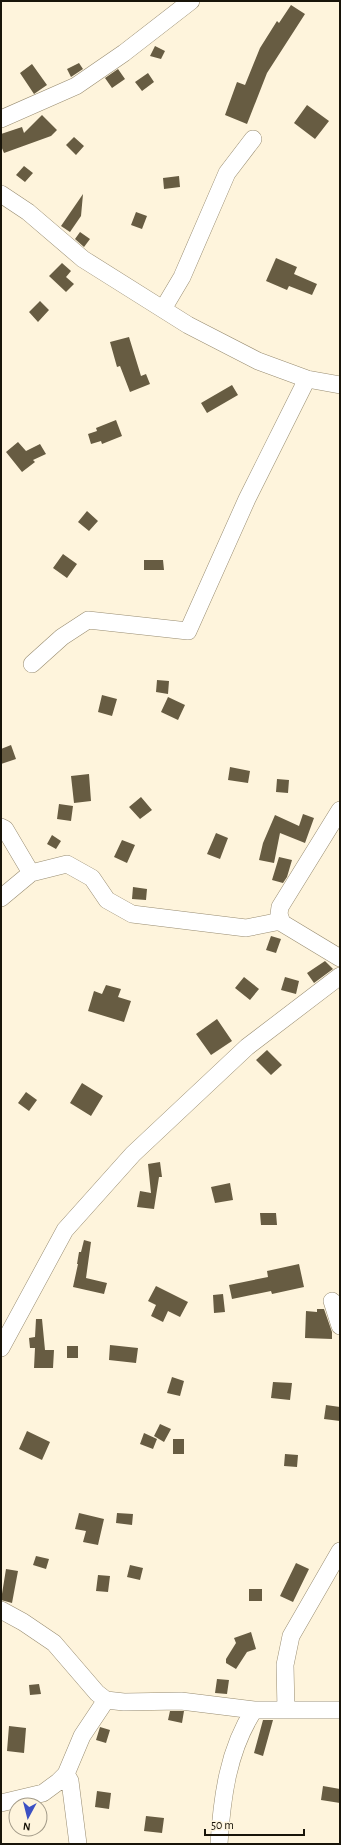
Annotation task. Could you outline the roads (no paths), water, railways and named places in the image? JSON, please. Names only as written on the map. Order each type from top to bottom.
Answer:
[{"type":"street","points":[[1,119],[76,86],[124,54],[191,1]]},
{"type":"street","points":[[163,309],[182,277],[227,173],[254,138]]},
{"type":"street","points":[[1,194],[28,212],[83,259],[188,325],[258,361],[307,379],[340,385]]},
{"type":"street","points":[[32,664],[62,637],[88,620],[188,631],[247,499],[307,379]]},
{"type":"street","points":[[340,810],[280,908],[282,924],[340,958]]},
{"type":"street","points":[[1,827],[5,829],[31,873]]},
{"type":"street","points":[[1,898],[31,873],[67,864],[92,878],[107,900],[132,914],[246,928],[281,921]]},
{"type":"street","points":[[1,1348],[65,1230],[132,1154],[246,1047],[340,976]]},
{"type":"street","points":[[332,1300],[340,1326]]},
{"type":"street","points":[[286,1710],[285,1664],[291,1636],[316,1589],[340,1551]]},
{"type":"street","points":[[1,1610],[23,1622],[54,1643],[97,1693],[106,1700],[144,1702],[181,1701],[254,1710],[340,1710]]},
{"type":"street","points":[[1,1803],[43,1793],[58,1782],[66,1774],[82,1736],[106,1700]]},
{"type":"street","points":[[219,1844],[221,1807],[232,1758],[242,1728],[254,1710]]},
{"type":"street","points":[[66,1774],[70,1781],[78,1844]]}]
